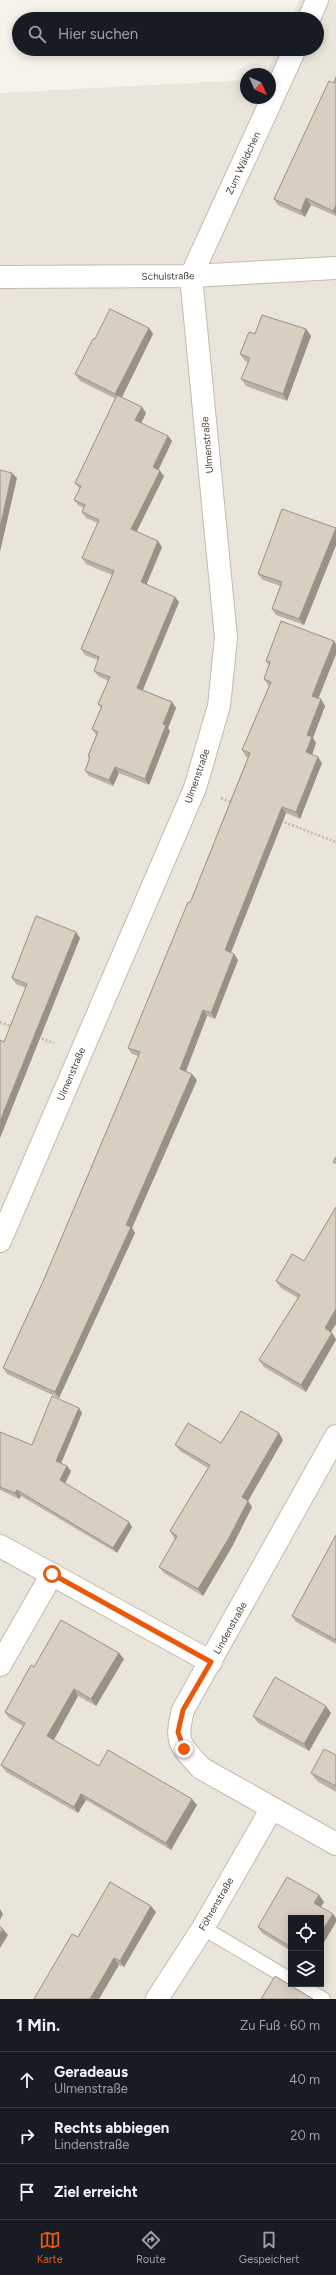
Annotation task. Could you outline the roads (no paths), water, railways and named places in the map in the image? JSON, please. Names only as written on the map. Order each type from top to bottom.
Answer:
[{"type":"street","points":[[312,12],[317,0]]},
{"type":"street","name":"Zum Wäldchen","points":[[191,276],[292,56]]},
{"type":"street","name":"Schulstraße","points":[[0,277],[191,276],[336,268]]},
{"type":"street","name":"Ulmenstraße","points":[[0,1241],[195,788],[219,706],[226,638],[191,276]]},
{"type":"street","name":"Lindenstraße","points":[[336,1436],[183,1710],[178,1732],[184,1749],[201,1768],[336,1844]]},
{"type":"street","points":[[0,1546],[211,1662]]},
{"type":"street","points":[[0,1665],[52,1574]]},
{"type":"street","name":"Föhrenstraße","points":[[157,1999],[203,1928],[272,1808]]},
{"type":"lane","points":[[203,1928],[288,1978]]},
{"type":"lane","points":[[302,1987],[323,1999]]}]
